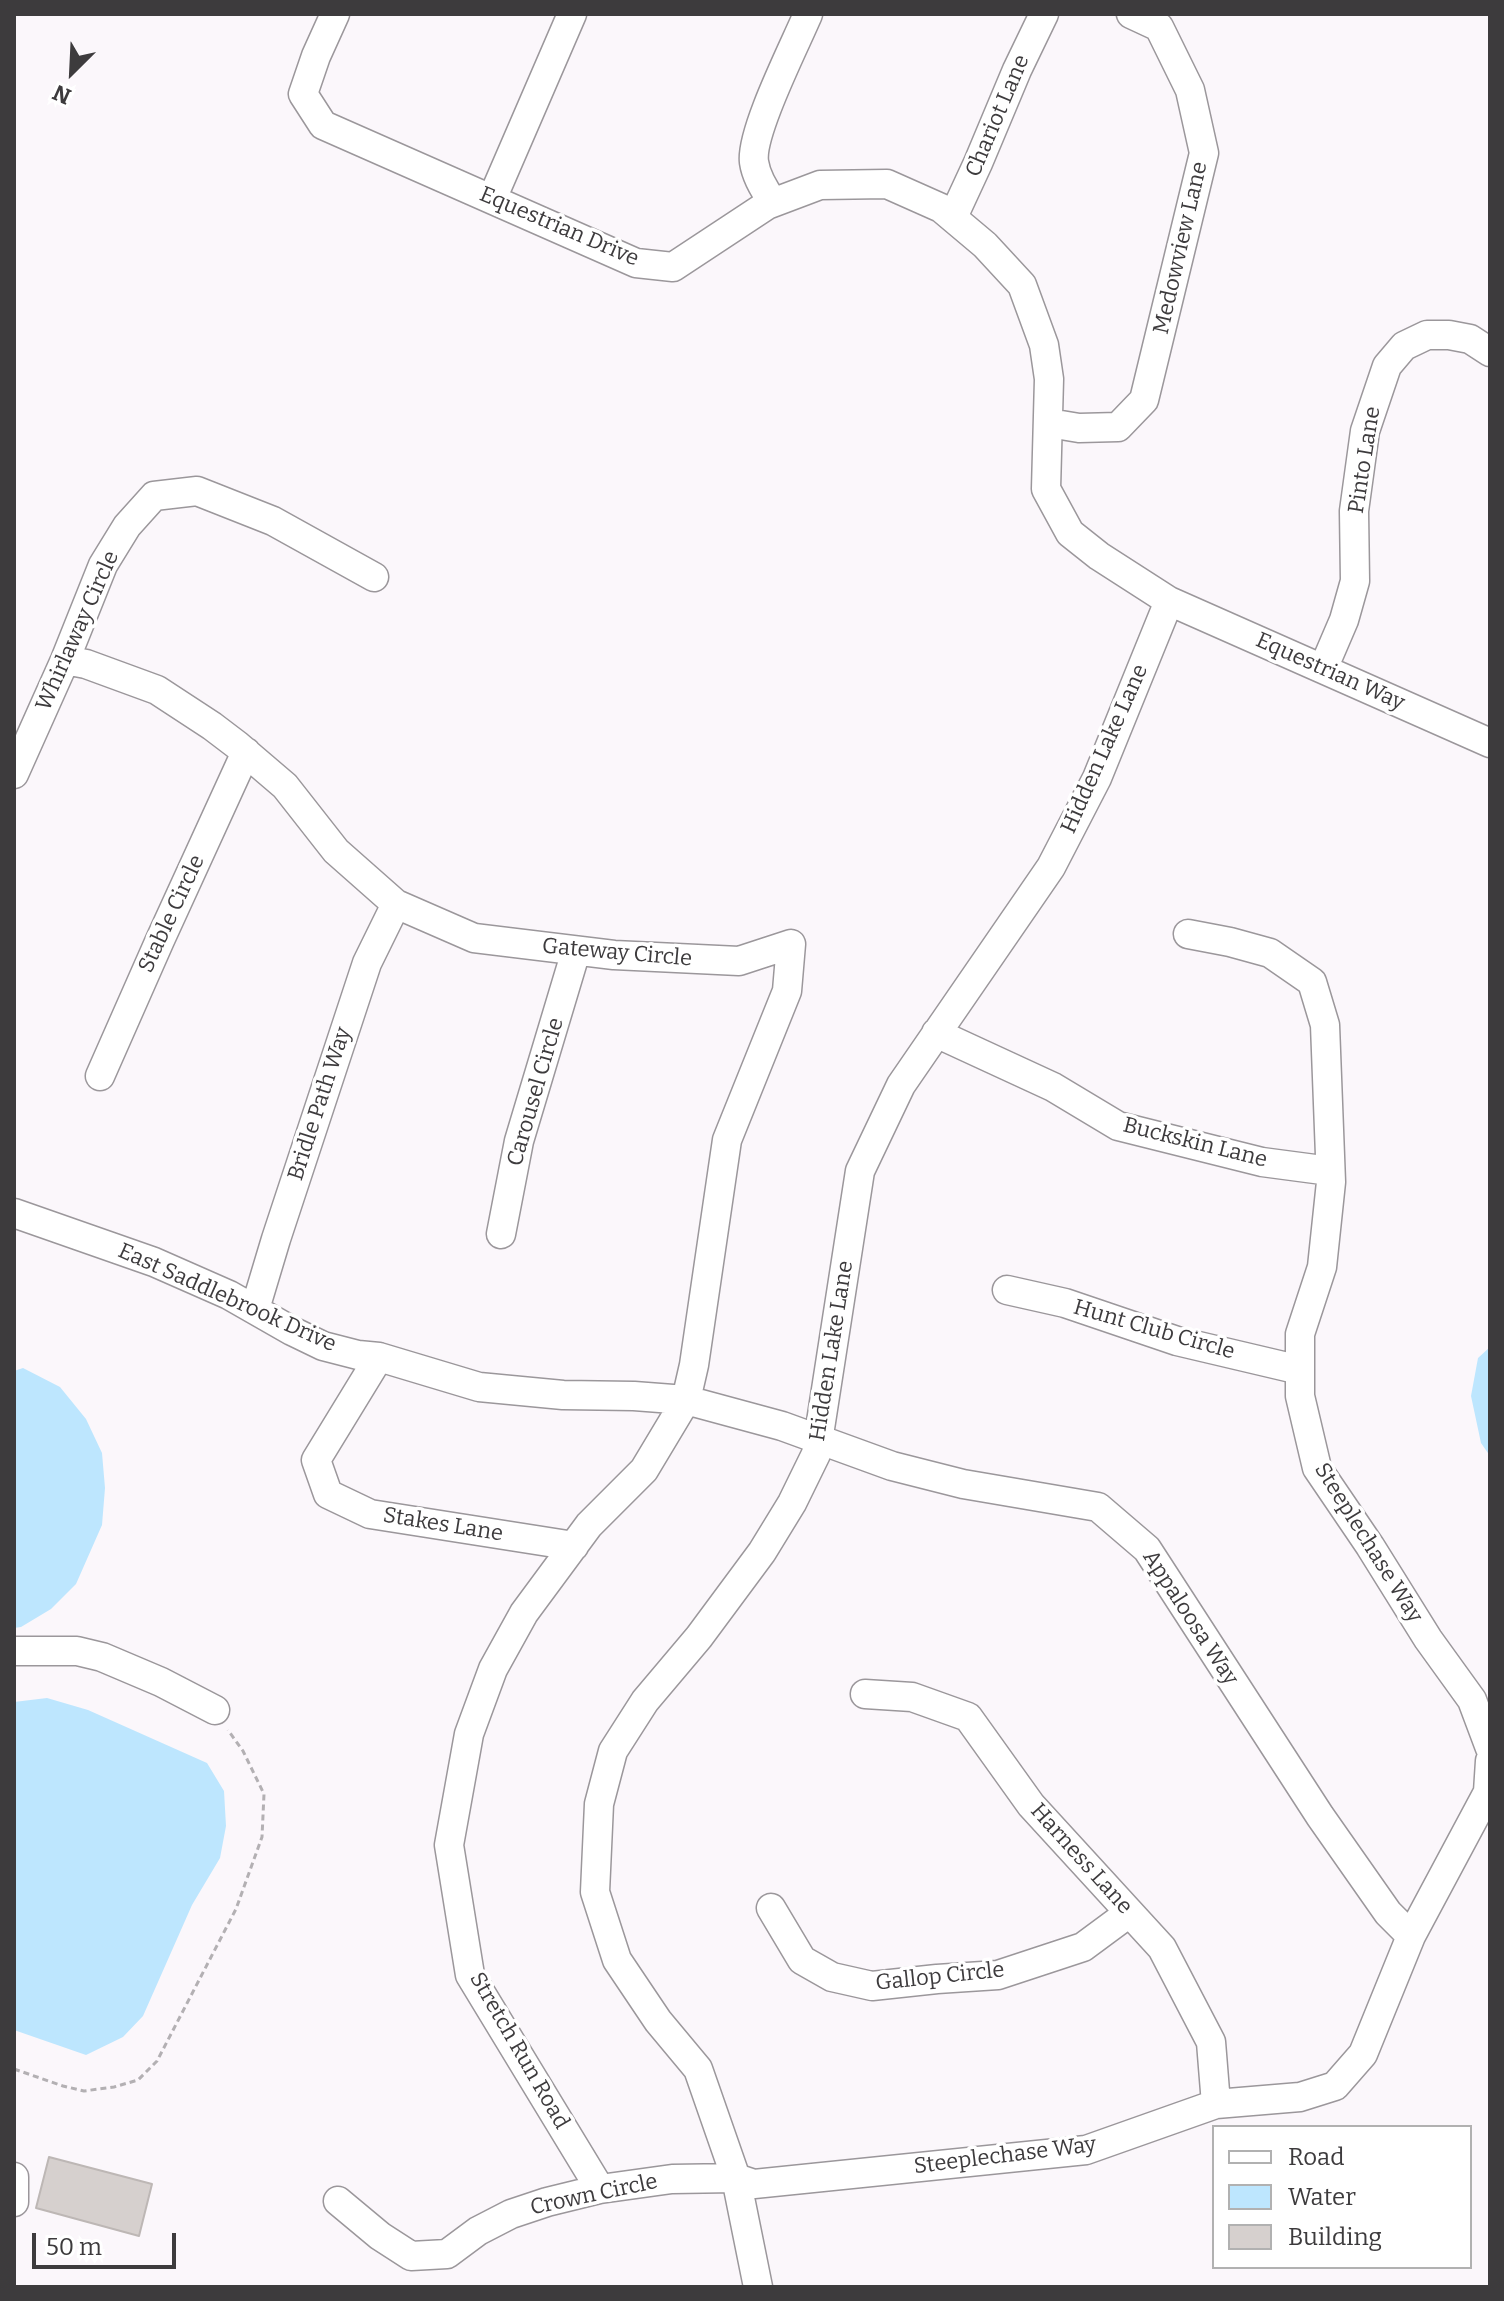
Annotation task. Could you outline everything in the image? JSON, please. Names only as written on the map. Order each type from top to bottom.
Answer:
[{"type":"street","name":"Equestrian Drive","points":[[335,14],[303,94],[323,125],[636,263],[673,267],[773,202],[820,185],[887,184],[941,208],[985,245],[1022,285],[1044,345],[1049,379],[1046,489],[1070,533],[1099,556],[1169,601]]},
{"type":"street","points":[[492,199],[572,14]]},
{"type":"street","points":[[773,202],[764,189],[754,161],[758,133],[808,14]]},
{"type":"street","name":"Chariot Lane","points":[[953,217],[1044,14]]},
{"type":"street","name":"Medowview Lane","points":[[1049,423],[1079,428],[1118,427],[1144,400],[1204,153],[1190,90],[1159,27],[1131,14]]},
{"type":"street","name":"Pinto Lane","points":[[1323,669],[1344,620],[1355,581],[1354,511],[1363,444],[1374,399],[1387,366],[1404,346],[1427,335],[1470,339],[1490,352]]},
{"type":"street","name":"Whirlaway Circle","points":[[14,774],[103,565],[127,526],[154,496],[197,491],[273,521],[374,577]]},
{"type":"street","name":"Equestrian Way","points":[[1169,601],[1490,743]]},
{"type":"street","name":"Hidden Lake Lane","points":[[758,2287],[736,2178],[698,2069],[658,2021],[617,1960],[595,1892],[599,1804],[613,1751],[645,1701],[699,1637],[762,1552],[792,1503],[816,1454],[860,1171],[901,1085],[1051,867],[1097,778],[1169,601]]},
{"type":"street","name":"Gateway Circle","points":[[65,660],[86,664],[157,690],[212,726],[285,786],[336,851],[396,904],[474,938],[614,955],[739,961],[791,944],[787,991],[727,1140],[694,1365],[686,1400]]},
{"type":"street","name":"Stable Circle","points":[[100,1076],[246,752]]},
{"type":"street","name":"Bridle Path Way","points":[[255,1309],[367,963],[396,904]]},
{"type":"street","name":"Steeplechase Way","points":[[1188,934],[1270,953],[1312,982],[1325,1025],[1330,1171],[1322,1267],[1300,1334],[1300,1396],[1317,1468],[1428,1639],[1472,1700],[1490,1748]]},
{"type":"street","name":"Carousel Circle","points":[[501,1234],[519,1141],[576,951]]},
{"type":"street","name":"Buckskin Lane","points":[[936,1033],[1053,1087],[1118,1126],[1262,1162],[1330,1171]]},
{"type":"street","name":"East Saddlebrook Drive","points":[[14,1213],[154,1262],[229,1295],[323,1346],[379,1357],[479,1387],[563,1395],[686,1400],[818,1437]]},
{"type":"street","name":"Hunt Club Circle","points":[[1007,1290],[1065,1303],[1177,1341],[1300,1370]]},
{"type":"street","name":"Stakes Lane","points":[[379,1357],[316,1460],[328,1494],[370,1514],[574,1546]]},
{"type":"street","name":"Stretch Run Road","points":[[600,2189],[470,1975],[449,1845],[469,1734],[493,1669],[524,1613],[589,1525],[644,1470],[686,1400]]},
{"type":"street","name":"Appaloosa Way","points":[[818,1437],[892,1466],[934,1477],[1098,1507],[1147,1549],[1320,1816],[1388,1913],[1411,1936]]},
{"type":"street","points":[[14,1651],[77,1651],[102,1657],[161,1682],[215,1710]]},
{"type":"street","name":"Harness Lane","points":[[865,1694],[912,1697],[968,1717],[1031,1805],[1162,1948],[1211,2042],[1216,2104]]},
{"type":"street","name":"Steeplechase Way","points":[[736,2178],[754,2184],[1086,2150],[1216,2104],[1300,2097],[1335,2086],[1363,2054],[1411,1936],[1488,1792],[1490,1761]]},
{"type":"street","name":"Gallop Circle","points":[[771,1908],[802,1960],[832,1977],[872,1986],[998,1975],[1083,1947],[1129,1913]]},
{"type":"street","name":"Crown Circle","points":[[338,2201],[380,2236],[411,2256],[447,2254],[478,2231],[511,2214],[547,2202],[600,2189],[672,2179],[736,2178]]},
{"type":"path","points":[[14,2069],[84,2091],[138,2080],[157,2061],[236,1909],[262,1837],[264,1794],[243,1751],[215,1710]]},
{"type":"water","points":[[1490,1347],[1490,1456],[1481,1443],[1471,1396],[1478,1358]]},
{"type":"water","points":[[23,1368],[60,1387],[86,1419],[102,1453],[105,1488],[102,1525],[76,1584],[51,1609],[14,1628],[14,1371]]},
{"type":"water","points":[[47,1698],[88,1710],[207,1763],[224,1791],[226,1826],[220,1858],[192,1905],[143,2016],[123,2037],[86,2055],[14,2030],[14,1702]]},
{"type":"building","points":[[49,2157],[152,2184],[139,2236],[36,2208]]}]
